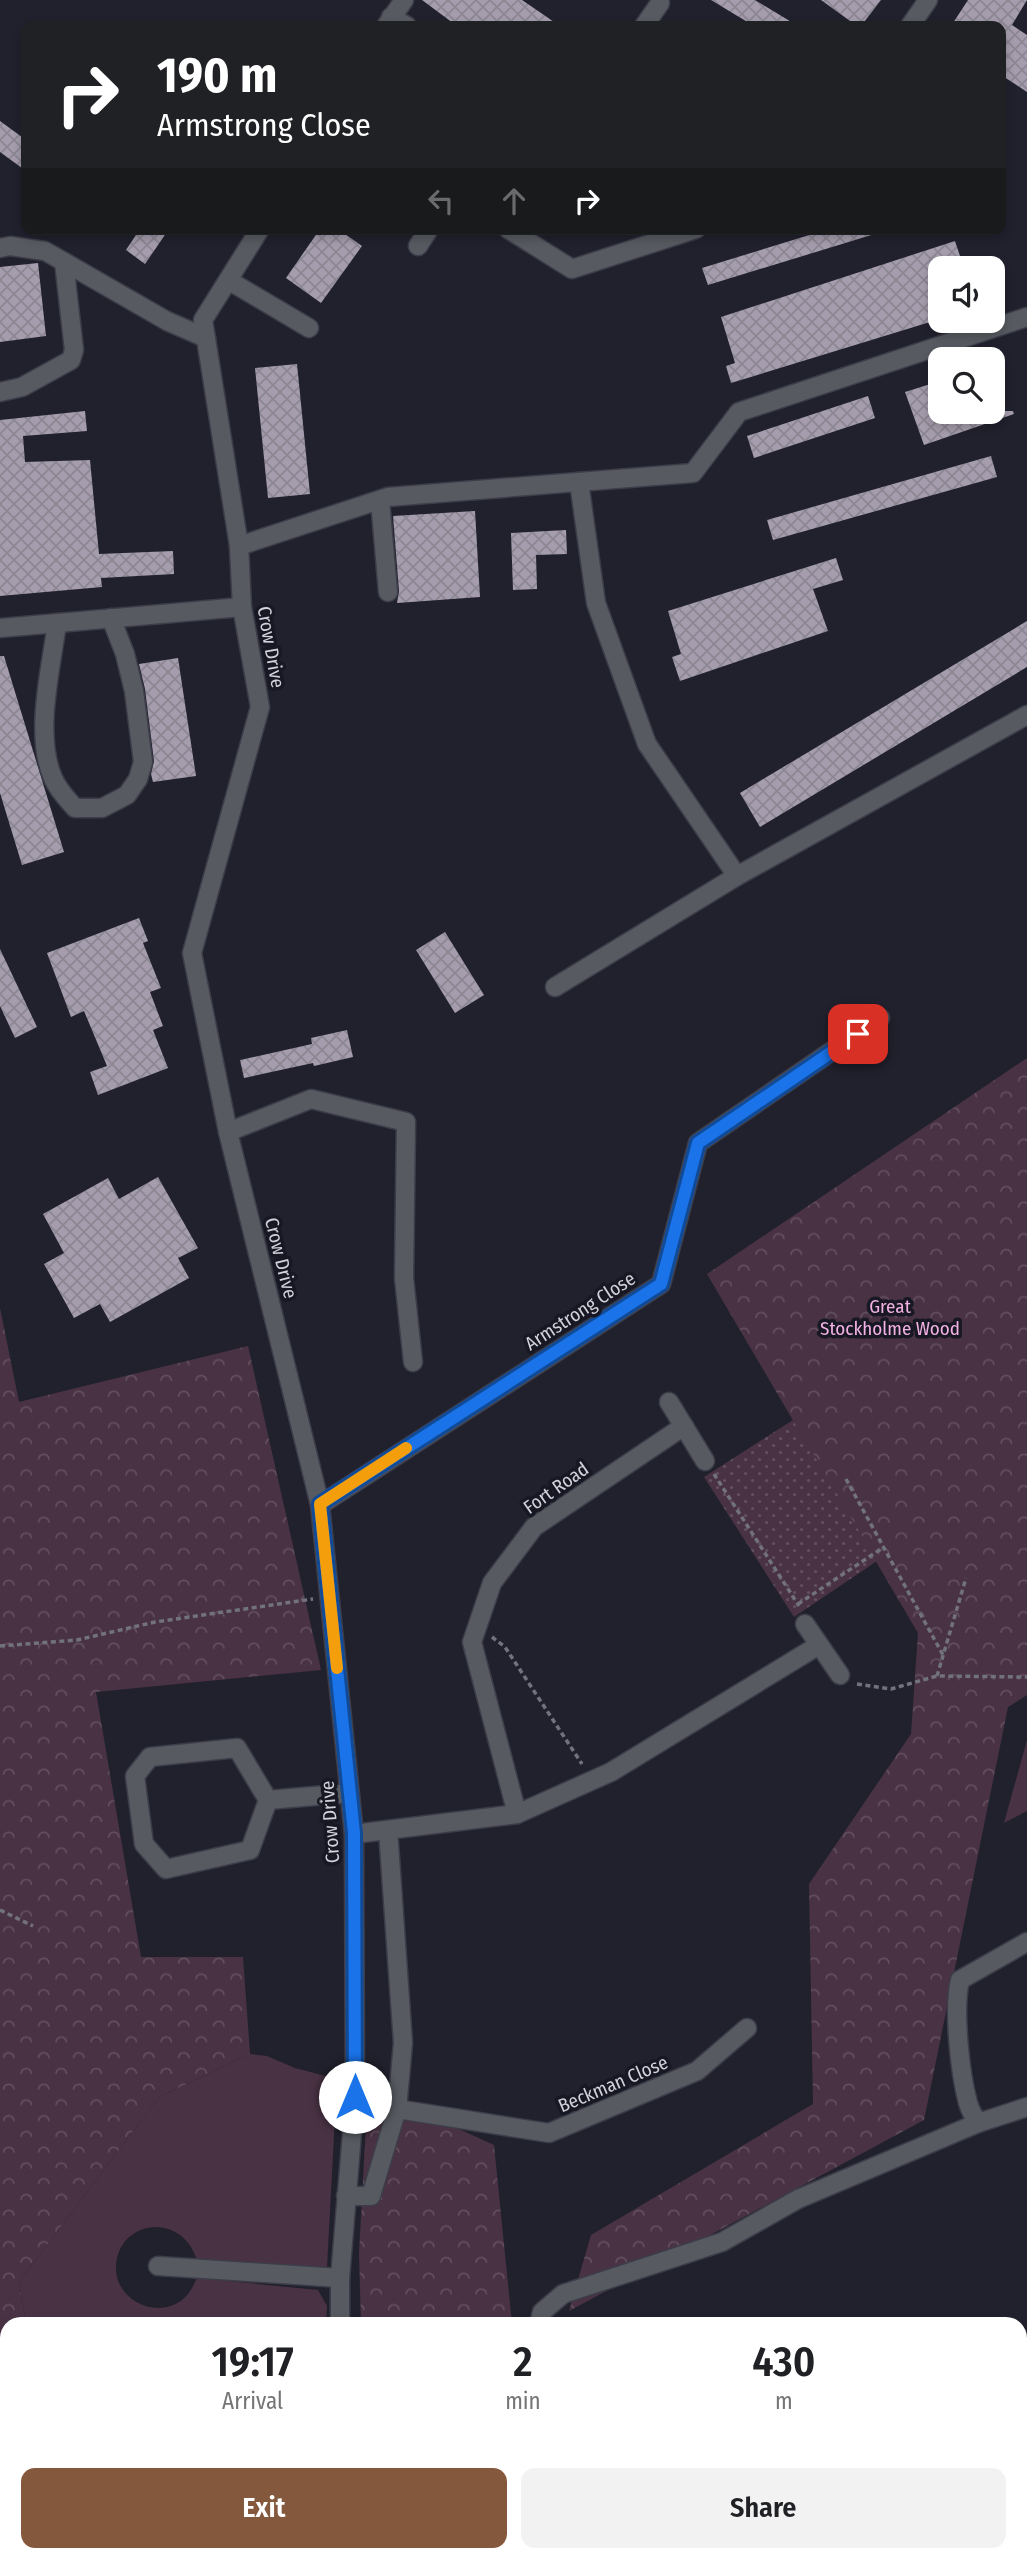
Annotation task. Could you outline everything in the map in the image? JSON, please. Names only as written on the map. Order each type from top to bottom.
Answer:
[{"type":"street","points":[[396,21],[404,0]]},
{"type":"street","points":[[913,21],[928,0]]},
{"type":"street","points":[[647,21],[660,3]]},
{"type":"street","name":"Crow Drive","points":[[256,235],[203,320],[239,546],[242,607],[260,707],[192,953],[228,1132],[320,1504],[354,1833],[355,2097],[340,2277],[340,2317]]},
{"type":"street","points":[[418,246],[425,235]]},
{"type":"street","points":[[518,235],[572,269],[677,235]]},
{"type":"street","points":[[0,248],[10,246],[44,251],[167,321],[206,338]]},
{"type":"street","points":[[0,392],[22,387],[71,360],[74,350],[64,262]]},
{"type":"street","points":[[228,280],[309,328]]},
{"type":"street","points":[[239,546],[388,498],[693,473],[739,412],[1027,317]]},
{"type":"street","points":[[579,482],[596,603],[646,744],[737,876]]},
{"type":"street","points":[[380,500],[387,592]]},
{"type":"street","points":[[0,628],[242,607]]},
{"type":"street","points":[[57,623],[43,737],[52,776],[75,808],[102,808],[127,795],[138,779],[143,762],[134,691],[125,654],[111,618]]},
{"type":"street","points":[[555,987],[737,876],[1027,715]]},
{"type":"street","name":"Armstrong Close","points":[[320,1504],[661,1284],[698,1143],[880,1018]]},
{"type":"street","points":[[228,1132],[311,1099],[406,1122],[404,1278],[413,1362]]},
{"type":"street","points":[[669,1402],[705,1461]]},
{"type":"street","name":"Fort Road","points":[[517,1814],[472,1642],[492,1583],[534,1527],[684,1426]]},
{"type":"street","points":[[806,1624],[840,1675]]},
{"type":"street","points":[[354,1833],[517,1814],[611,1773],[819,1645]]},
{"type":"street","points":[[237,1748],[268,1800],[250,1850],[166,1869],[144,1844],[135,1776],[150,1757],[237,1748]]},
{"type":"street","points":[[268,1800],[349,1793]]},
{"type":"street","points":[[346,2196],[371,2196],[397,2109],[404,2043],[388,1830]]},
{"type":"street","points":[[978,2123],[969,2106],[962,2072],[957,1994],[960,1980],[1027,1942]]},
{"type":"street","name":"Beckman Close","points":[[397,2109],[549,2133],[697,2071],[747,2028]]},
{"type":"street","points":[[541,2317],[542,2312],[562,2294],[722,2242],[798,2199],[978,2123],[1027,2107]]},
{"type":"street","points":[[158,2266],[340,2277]]},
{"type":"path","points":[[705,1461],[805,1615],[806,1624]]},
{"type":"path","points":[[846,1479],[943,1655]]},
{"type":"path","points":[[798,1604],[884,1547]]},
{"type":"path","points":[[937,1676],[966,1578]]},
{"type":"path","points":[[0,1646],[77,1640],[155,1622],[329,1597]]},
{"type":"path","points":[[478,1626],[505,1647],[593,1780]]},
{"type":"path","points":[[840,1675],[847,1682],[891,1689],[937,1676],[1027,1677]]},
{"type":"path","points":[[0,1910],[33,1926]]},
{"type":"green space","name":"Great Stockholme Wood","points":[[1027,1058],[1027,1695],[1008,1707],[924,2120],[569,2311],[591,2235],[813,2104],[809,1884],[911,1734],[918,1633],[707,1274]]},
{"type":"green space","points":[[0,1308],[19,1402],[248,1346],[321,1670],[96,1692],[141,1957],[243,1957],[250,2054],[159,2097],[19,2282],[25,2317],[0,2317]]},
{"type":"green space","points":[[793,1420],[877,1561],[794,1617],[704,1477]]},
{"type":"green space","points":[[1027,1740],[1027,1811],[1004,1823]]},
{"type":"green space","points":[[250,2054],[267,2056],[295,2068],[337,2079],[327,2267],[198,2264],[190,2246],[179,2235],[166,2228],[152,2227],[127,2239],[119,2251],[116,2267],[117,2279],[122,2289],[139,2303],[149,2307],[172,2306],[182,2300],[197,2278],[318,2290],[327,2306],[326,2317],[25,2317],[19,2282],[159,2097]]},
{"type":"green space","points":[[368,2088],[494,2145],[511,2317],[361,2317],[359,2253]]},
{"type":"building","points":[[422,0],[522,0],[553,21],[450,21]]},
{"type":"building","points":[[711,0],[755,0],[790,21],[746,21]]},
{"type":"building","points":[[821,0],[881,0],[865,21],[850,21]]},
{"type":"building","points":[[968,0],[1027,0],[1012,25],[1027,35],[1027,92],[1006,78],[1006,21],[954,21]]},
{"type":"building","points":[[0,121],[21,136],[21,167],[0,152]]},
{"type":"building","points":[[136,235],[165,235],[145,264],[126,250]]},
{"type":"building","points":[[316,235],[346,235],[362,246],[321,303],[286,278]]},
{"type":"building","points":[[809,235],[871,235],[708,285],[702,268]]},
{"type":"building","points":[[955,241],[960,256],[928,256],[928,323],[731,383],[726,366],[735,363],[721,317]]},
{"type":"building","points":[[38,263],[46,336],[0,342],[0,267]]},
{"type":"building","points":[[297,364],[310,494],[268,498],[255,368]]},
{"type":"building","points":[[928,385],[928,424],[985,424],[924,445],[905,392]]},
{"type":"building","points":[[868,396],[875,418],[754,458],[747,436]]},
{"type":"building","points":[[85,411],[87,431],[23,436],[25,462],[90,460],[99,554],[173,551],[174,574],[101,578],[102,587],[0,596],[0,420]]},
{"type":"building","points":[[1005,411],[1013,411],[1014,414],[1005,417]]},
{"type":"building","points":[[991,456],[997,477],[773,540],[767,520]]},
{"type":"building","points":[[475,511],[480,597],[397,603],[399,591],[393,516]]},
{"type":"building","points":[[566,530],[567,554],[536,555],[537,589],[513,590],[511,533]]},
{"type":"building","points":[[836,558],[843,580],[813,589],[828,631],[680,681],[672,657],[681,654],[668,611]]},
{"type":"building","points":[[1027,621],[1027,667],[760,827],[740,793]]},
{"type":"building","points":[[0,656],[4,656],[64,852],[22,865],[0,793]]},
{"type":"building","points":[[178,658],[196,776],[153,782],[151,774],[154,761],[145,689],[139,664]]},
{"type":"building","points":[[139,918],[148,941],[143,943],[161,988],[150,992],[163,1026],[153,1030],[168,1068],[98,1095],[90,1072],[107,1066],[84,1011],[71,1017],[47,953]]},
{"type":"building","points":[[445,932],[484,995],[455,1013],[416,950]]},
{"type":"building","points":[[0,949],[37,1027],[15,1038],[0,1006]]},
{"type":"building","points":[[347,1030],[353,1057],[244,1078],[240,1060],[312,1044],[311,1038]]},
{"type":"building","points":[[158,1177],[198,1248],[178,1258],[189,1278],[110,1322],[100,1304],[74,1318],[44,1264],[64,1253],[43,1214],[108,1178],[119,1199]]},
{"type":"slow traffic","points":[[337,1668],[320,1504],[406,1448]]},
{"type":"route","points":[[355,2097],[354,1833],[320,1504],[661,1284],[698,1143],[858,1034]]}]
